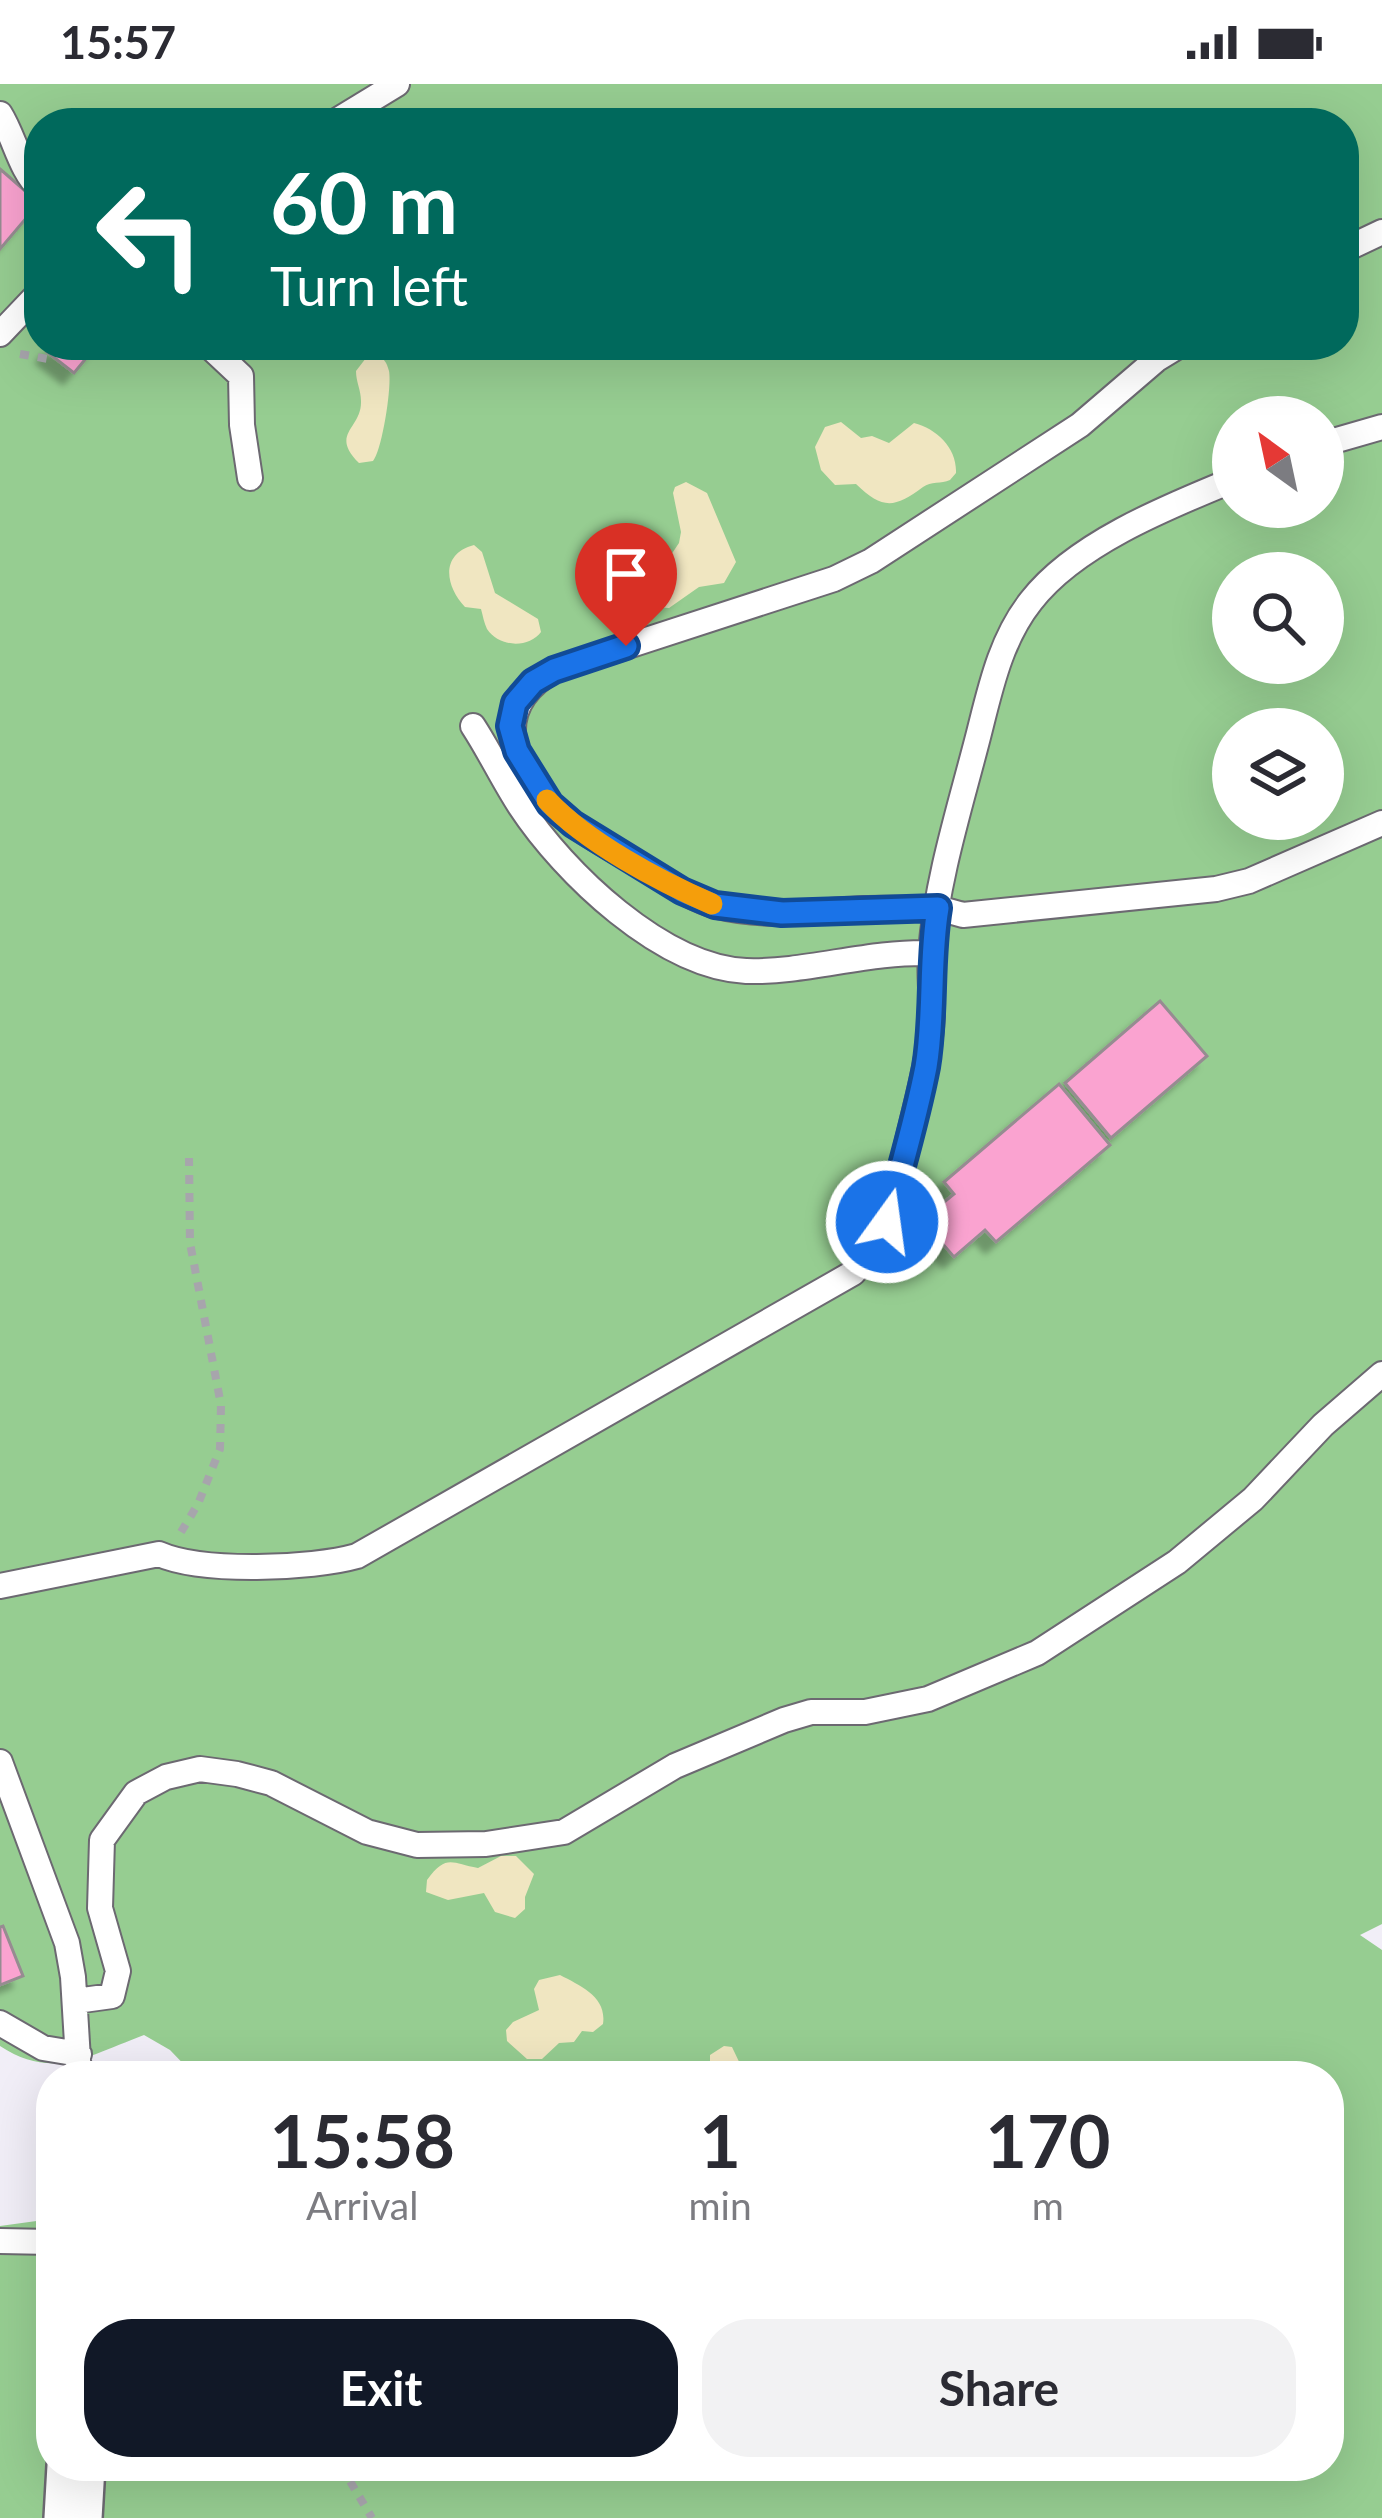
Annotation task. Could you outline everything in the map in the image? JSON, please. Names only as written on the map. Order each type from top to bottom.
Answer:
[{"type":"street","points":[[73,2518],[75,2481]]},
{"type":"lane","points":[[358,108],[398,84]]},
{"type":"lane","points":[[0,114],[24,166]]},
{"type":"lane","points":[[0,334],[24,308]]},
{"type":"lane","points":[[230,360],[241,376],[250,478]]},
{"type":"lane","points":[[1156,360],[1080,425],[871,562],[834,579],[554,670],[533,682],[515,703],[510,726],[517,751],[550,804],[573,824],[682,891],[715,905],[751,911],[938,908],[963,915],[1216,889],[1249,881],[1382,824]]},
{"type":"lane","points":[[1344,438],[1382,427]]},
{"type":"lane","points":[[0,1586],[159,1554],[181,1564],[310,1565],[357,1556],[853,1273],[875,1250],[887,1222],[926,1068],[932,1018],[931,952],[938,908],[1006,640],[1032,599],[1095,548],[1136,523],[1212,489]]},
{"type":"lane","points":[[473,726],[521,807],[552,847],[631,922],[684,953],[708,964],[751,971],[874,953],[931,952]]},
{"type":"lane","points":[[76,2002],[112,1996],[118,1971],[100,1908],[102,1840],[136,1793],[166,1777],[200,1769],[271,1783],[367,1832],[417,1845],[486,1844],[564,1832],[675,1766],[784,1720],[811,1712],[865,1712],[928,1700],[1037,1653],[1192,1549],[1253,1499],[1323,1425],[1382,1374]]},
{"type":"lane","points":[[0,1762],[67,1942],[79,2061]]},
{"type":"lane","points":[[0,2023],[71,2061]]},
{"type":"lane","points":[[0,2241],[36,2242]]},
{"type":"path","points":[[159,1554],[181,1533],[198,1504],[220,1448],[220,1406],[190,1243],[189,1158]]},
{"type":"path","points":[[349,2481],[372,2518]]},
{"type":"green space","points":[[0,84],[1382,84],[1382,1924],[1360,1935],[1382,1950],[1382,2518],[0,2518],[0,2226],[36,2221],[36,2481],[1344,2481],[1344,2061],[181,2061],[144,2035],[72,2061],[36,2062],[0,2046]]},
{"type":"sand","points":[[364,360],[384,360],[389,371],[380,445],[373,461],[359,463],[347,445],[360,410],[356,371]]},
{"type":"sand","points":[[841,422],[861,438],[872,436],[889,443],[914,423],[922,426],[949,448],[956,473],[950,480],[926,485],[888,503],[856,484],[835,485],[821,470],[815,447],[825,427]]},
{"type":"sand","points":[[686,482],[707,493],[736,562],[724,583],[699,587],[669,608],[654,607],[646,592],[679,543],[673,493]]},
{"type":"sand","points":[[474,545],[482,552],[495,593],[538,619],[541,632],[536,637],[514,644],[499,640],[487,629],[481,609],[465,607],[458,599],[450,581],[451,563],[463,549]]},
{"type":"sand","points":[[501,1856],[516,1856],[534,1874],[525,1909],[515,1918],[495,1912],[484,1893],[448,1900],[426,1892],[427,1880],[445,1863],[478,1868]]},
{"type":"sand","points":[[560,1975],[597,2000],[603,2024],[593,2032],[582,2031],[574,2042],[559,2043],[542,2059],[527,2059],[507,2041],[506,2030],[539,2010],[534,1989],[539,1980]]},
{"type":"sand","points":[[724,2046],[732,2047],[739,2061],[710,2061],[710,2055]]},
{"type":"building","points":[[0,169],[24,190],[24,221],[0,249]]},
{"type":"building","points":[[57,360],[85,360],[74,373]]},
{"type":"building","points":[[1160,1001],[1207,1056],[1111,1138],[1065,1083]]},
{"type":"building","points":[[1059,1084],[1110,1145],[996,1242],[985,1230],[954,1257],[922,1220],[954,1194],[944,1182]]},
{"type":"building","points":[[0,1927],[23,1976],[0,1985]]},
{"type":"slow traffic","points":[[547,800],[573,824],[682,891],[712,904]]},
{"type":"route","points":[[626,646],[554,670],[533,682],[515,703],[510,726],[517,751],[550,804],[573,824],[682,891],[715,905],[782,913],[938,908],[931,952],[932,1018],[926,1068],[887,1222]]}]
